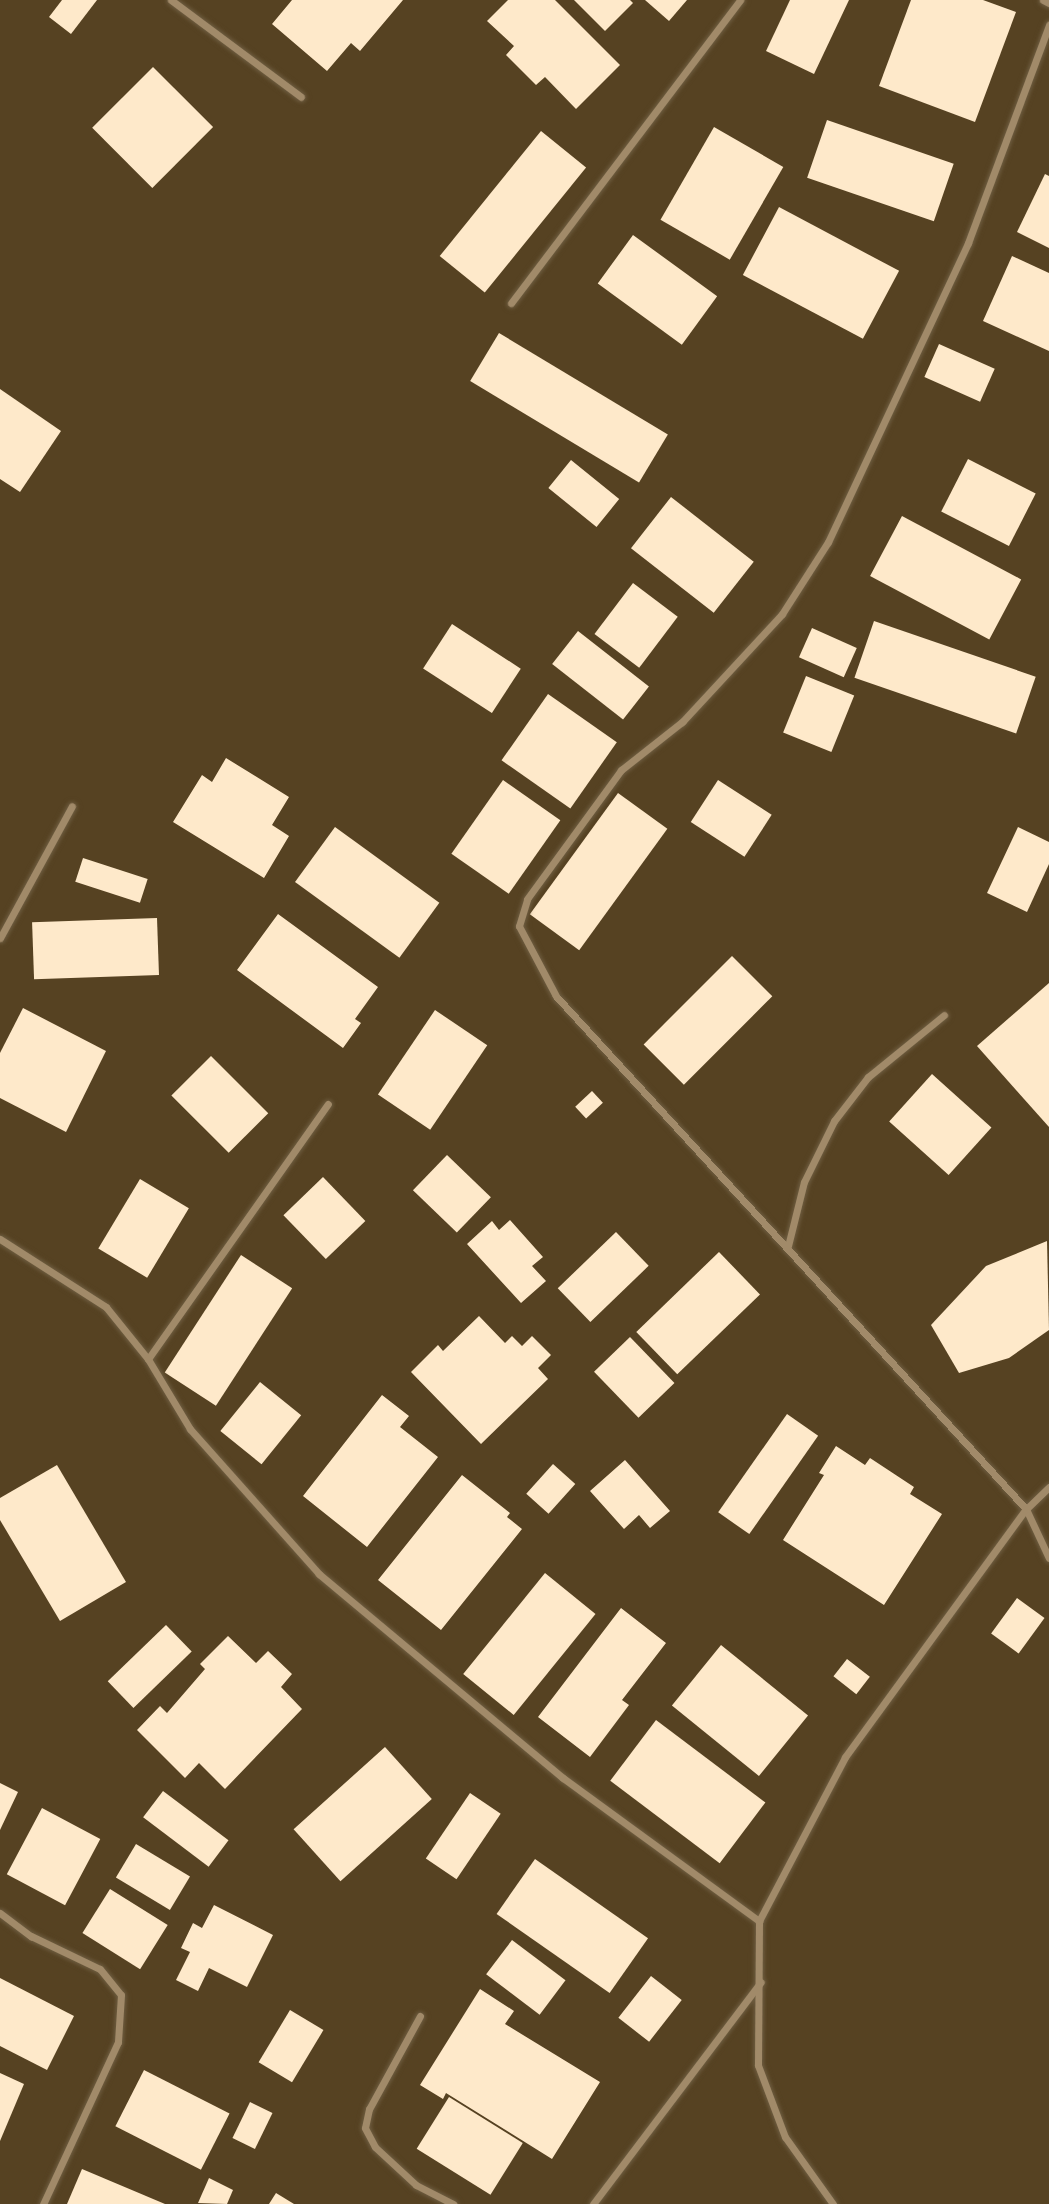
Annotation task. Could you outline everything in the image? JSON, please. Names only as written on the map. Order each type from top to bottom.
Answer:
[{"type":"street","points":[[171,0],[302,97]]},
{"type":"street","points":[[511,303],[740,0]]},
{"type":"street","points":[[1043,0],[1049,3]]},
{"type":"street","points":[[1049,25],[968,243],[828,542],[782,614],[682,722],[621,770],[527,898],[519,926],[556,996],[788,1246],[1026,1509],[1049,1558]]},
{"type":"street","points":[[0,938],[72,806]]},
{"type":"street","points":[[788,1246],[804,1182],[834,1121],[868,1077],[944,1015]]},
{"type":"street","points":[[148,1359],[328,1104]]},
{"type":"street","points":[[0,1239],[106,1307],[148,1359],[190,1430],[318,1574],[563,1778],[759,1920]]},
{"type":"street","points":[[833,2204],[785,2137],[758,2065],[761,1982],[759,1920],[845,1757],[1026,1509],[1049,1487]]},
{"type":"street","points":[[0,1913],[31,1936],[100,1969],[121,1995],[118,2042],[43,2204]]},
{"type":"street","points":[[593,2204],[761,1982]]},
{"type":"street","points":[[420,2016],[369,2109],[365,2128],[375,2147],[416,2185],[453,2204]]},
{"type":"building","points":[[62,0],[97,0],[71,34],[49,17]]},
{"type":"building","points":[[292,0],[403,0],[360,51],[351,43],[327,71],[272,24]]},
{"type":"building","points":[[508,0],[555,0],[620,65],[576,109],[545,77],[536,85],[506,55],[514,46],[487,21]]},
{"type":"building","points":[[574,0],[630,0],[633,3],[605,31]]},
{"type":"building","points":[[645,0],[687,0],[669,21]]},
{"type":"building","points":[[790,0],[849,0],[814,74],[766,51]]},
{"type":"building","points":[[911,0],[983,0],[1016,12],[975,122],[879,86]]},
{"type":"building","points":[[153,67],[213,127],[152,188],[92,128]]},
{"type":"building","points":[[827,120],[954,164],[934,221],[807,178]]},
{"type":"building","points":[[714,127],[783,167],[730,260],[660,220]]},
{"type":"building","points":[[541,131],[586,168],[485,293],[440,256]]},
{"type":"building","points":[[1045,174],[1049,176],[1049,248],[1017,232]]},
{"type":"building","points":[[779,207],[899,271],[863,339],[743,275]]},
{"type":"building","points":[[633,235],[717,296],[682,345],[598,284]]},
{"type":"building","points":[[1012,256],[1049,273],[1049,351],[983,321]]},
{"type":"building","points":[[499,333],[668,434],[639,482],[470,381]]},
{"type":"building","points":[[939,344],[995,369],[980,402],[924,377]]},
{"type":"building","points":[[0,389],[61,431],[20,492],[0,479]]},
{"type":"building","points":[[968,459],[1036,494],[1009,546],[941,512]]},
{"type":"building","points":[[571,460],[619,499],[597,527],[548,488]]},
{"type":"building","points":[[671,497],[754,562],[714,613],[631,548]]},
{"type":"building","points":[[902,516],[1021,579],[989,639],[870,576]]},
{"type":"building","points":[[633,583],[678,617],[639,668],[594,634]]},
{"type":"building","points":[[874,621],[1036,677],[1016,733],[854,678]]},
{"type":"building","points":[[452,624],[521,669],[492,713],[423,668]]},
{"type":"building","points":[[812,628],[857,648],[844,677],[799,657]]},
{"type":"building","points":[[578,631],[649,686],[623,720],[552,664]]},
{"type":"building","points":[[806,676],[854,695],[831,752],[783,733]]},
{"type":"building","points":[[548,694],[617,742],[570,809],[502,760]]},
{"type":"building","points":[[226,758],[289,797],[272,825],[289,836],[264,878],[173,822],[202,775],[212,782]]},
{"type":"building","points":[[503,780],[560,820],[509,894],[451,854]]},
{"type":"building","points":[[718,780],[772,815],[744,857],[691,822]]},
{"type":"building","points":[[618,793],[667,829],[579,950],[530,914]]},
{"type":"building","points":[[335,827],[439,903],[399,958],[295,882]]},
{"type":"building","points":[[1018,827],[1049,842],[1049,864],[1027,912],[987,893]]},
{"type":"building","points":[[83,858],[148,879],[140,903],[75,882]]},
{"type":"building","points":[[278,914],[378,987],[355,1019],[361,1023],[343,1048],[237,970]]},
{"type":"building","points":[[157,918],[159,975],[34,979],[32,922]]},
{"type":"building","points":[[732,956],[772,996],[684,1085],[644,1044]]},
{"type":"building","points":[[1049,983],[1049,1127],[977,1046]]},
{"type":"building","points":[[23,1008],[106,1051],[66,1132],[0,1098],[0,1053]]},
{"type":"building","points":[[435,1010],[487,1045],[430,1130],[378,1095]]},
{"type":"building","points":[[211,1056],[268,1113],[229,1153],[171,1096]]},
{"type":"building","points":[[932,1074],[991,1128],[949,1175],[889,1122]]},
{"type":"building","points":[[592,1091],[603,1103],[586,1118],[575,1107]]},
{"type":"building","points":[[447,1155],[491,1197],[457,1233],[413,1190]]},
{"type":"building","points":[[323,1177],[365,1221],[326,1259],[283,1215]]},
{"type":"building","points":[[140,1179],[189,1208],[147,1278],[98,1248]]},
{"type":"building","points":[[510,1220],[543,1257],[532,1266],[546,1281],[521,1303],[467,1244],[492,1221],[499,1230]]},
{"type":"building","points":[[616,1232],[649,1266],[590,1322],[558,1288]]},
{"type":"building","points":[[1047,1241],[1049,1330],[1009,1358],[959,1373],[931,1325],[986,1266]]},
{"type":"building","points":[[719,1252],[760,1294],[677,1374],[636,1332]]},
{"type":"building","points":[[241,1255],[292,1288],[216,1406],[165,1372]]},
{"type":"building","points":[[479,1316],[505,1343],[512,1336],[522,1346],[532,1336],[551,1355],[538,1368],[548,1379],[481,1444],[411,1372],[438,1345],[443,1351]]},
{"type":"building","points":[[630,1337],[674,1383],[638,1418],[594,1372]]},
{"type":"building","points":[[260,1382],[301,1415],[262,1464],[220,1431]]},
{"type":"building","points":[[382,1395],[409,1416],[400,1427],[438,1457],[367,1547],[303,1496]]},
{"type":"building","points":[[787,1414],[818,1436],[749,1534],[718,1512]]},
{"type":"building","points":[[836,1446],[865,1465],[870,1458],[914,1487],[910,1494],[942,1514],[884,1605],[783,1540],[824,1475],[819,1473]]},
{"type":"building","points":[[625,1460],[670,1511],[650,1528],[639,1515],[624,1529],[590,1491]]},
{"type":"building","points":[[553,1464],[575,1484],[549,1514],[526,1494]]},
{"type":"building","points":[[57,1465],[126,1582],[60,1621],[0,1520],[0,1498]]},
{"type":"building","points":[[462,1475],[510,1513],[507,1517],[522,1529],[441,1630],[378,1580]]},
{"type":"building","points":[[545,1573],[596,1614],[514,1715],[463,1674]]},
{"type":"building","points":[[1017,1598],[1045,1618],[1019,1654],[991,1634]]},
{"type":"building","points":[[621,1608],[666,1643],[622,1700],[629,1705],[590,1757],[538,1717]]},
{"type":"building","points":[[166,1625],[192,1652],[133,1708],[108,1681]]},
{"type":"building","points":[[228,1636],[256,1663],[268,1651],[292,1674],[281,1687],[302,1709],[225,1789],[199,1763],[185,1778],[137,1730],[160,1706],[167,1713],[205,1669],[200,1664]]},
{"type":"building","points":[[721,1645],[808,1715],[759,1776],[672,1706]]},
{"type":"building","points":[[847,1659],[870,1677],[856,1694],[833,1676]]},
{"type":"building","points":[[656,1720],[765,1802],[720,1863],[610,1781]]},
{"type":"building","points":[[385,1747],[432,1799],[340,1881],[294,1829]]},
{"type":"building","points":[[0,1783],[18,1792],[0,1830]]},
{"type":"building","points":[[163,1791],[228,1840],[209,1867],[143,1817]]},
{"type":"building","points":[[470,1793],[501,1814],[456,1879],[426,1858]]},
{"type":"building","points":[[42,1808],[100,1839],[65,1905],[7,1874]]},
{"type":"building","points":[[136,1844],[190,1876],[170,1910],[116,1877]]},
{"type":"building","points":[[535,1859],[648,1938],[610,1993],[497,1914]]},
{"type":"building","points":[[110,1889],[168,1925],[140,1969],[82,1933]]},
{"type":"building","points":[[214,1905],[273,1935],[247,1987],[209,1968],[198,1991],[176,1980],[190,1952],[181,1948],[193,1923],[202,1928]]},
{"type":"building","points":[[512,1940],[566,1980],[540,2015],[486,1974]]},
{"type":"building","points":[[651,1976],[682,2000],[649,2042],[618,2018]]},
{"type":"building","points":[[0,1978],[74,2016],[47,2070],[0,2046]]},
{"type":"building","points":[[480,1989],[514,2011],[505,2024],[600,2082],[552,2159],[446,2093],[443,2099],[420,2085]]},
{"type":"building","points":[[290,2010],[323,2030],[292,2082],[259,2062]]},
{"type":"building","points":[[144,2070],[230,2114],[201,2170],[115,2126]]},
{"type":"building","points":[[0,2073],[24,2084],[0,2141]]},
{"type":"building","points":[[449,2097],[523,2143],[490,2195],[417,2149]]},
{"type":"building","points":[[250,2102],[272,2113],[255,2149],[232,2138]]},
{"type":"building","points":[[82,2169],[165,2204],[67,2204]]},
{"type":"building","points":[[209,2178],[233,2190],[227,2204],[198,2203]]},
{"type":"building","points":[[276,2193],[294,2204],[269,2204]]}]
